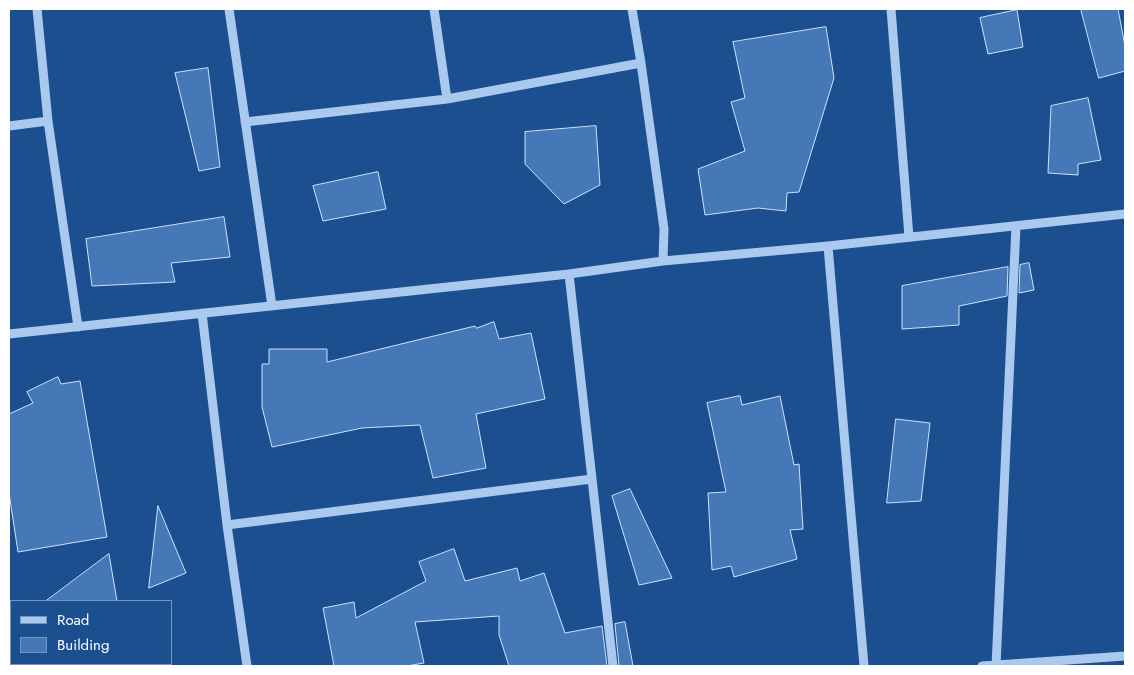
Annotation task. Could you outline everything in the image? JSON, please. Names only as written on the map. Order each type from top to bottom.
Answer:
[{"type":"street","points":[[38,9],[48,121],[78,327]]},
{"type":"street","points":[[229,9],[272,306]]},
{"type":"street","points":[[434,9],[447,99]]},
{"type":"street","points":[[632,9],[642,63],[664,229],[664,261]]},
{"type":"street","points":[[891,9],[909,237]]},
{"type":"street","points":[[245,122],[447,99],[642,63]]},
{"type":"street","points":[[9,126],[48,121]]},
{"type":"street","points":[[9,334],[570,274],[664,261],[828,246],[1125,214]]},
{"type":"street","points":[[996,666],[1016,226]]},
{"type":"street","points":[[828,246],[864,666]]},
{"type":"street","points":[[570,274],[613,666]]},
{"type":"street","points":[[202,313],[226,525],[247,666]]},
{"type":"street","points":[[226,525],[592,479]]},
{"type":"street","points":[[982,666],[1125,656]]},
{"type":"building","points":[[1081,9],[1118,9],[1125,46],[1125,71],[1099,78]]},
{"type":"building","points":[[1017,10],[1023,47],[988,54],[980,18]]},
{"type":"building","points":[[826,27],[834,78],[799,192],[787,193],[786,211],[758,208],[705,215],[698,169],[745,151],[731,102],[745,98],[733,42]]},
{"type":"building","points":[[208,68],[220,167],[199,171],[175,73]]},
{"type":"building","points":[[1088,98],[1101,160],[1078,164],[1078,175],[1048,173],[1051,106]]},
{"type":"building","points":[[596,126],[600,185],[564,204],[525,164],[525,132]]},
{"type":"building","points":[[378,172],[386,209],[323,221],[313,186]]},
{"type":"building","points":[[224,217],[230,257],[171,263],[175,282],[92,286],[86,239]]},
{"type":"building","points":[[1029,263],[1034,290],[1019,293],[1020,265]]},
{"type":"building","points":[[1008,267],[1007,296],[959,306],[959,325],[902,329],[902,286]]},
{"type":"building","points":[[494,322],[499,339],[531,333],[545,399],[476,414],[486,468],[433,478],[420,425],[362,428],[272,447],[262,407],[262,364],[269,364],[269,349],[327,349],[327,362],[475,326],[476,328]]},
{"type":"building","points":[[58,377],[61,384],[80,381],[107,537],[18,552],[9,493],[9,414],[33,403],[27,392]]},
{"type":"building","points":[[740,396],[742,405],[780,396],[794,465],[799,464],[803,529],[790,530],[797,559],[734,577],[731,566],[712,570],[708,493],[726,492],[707,403]]},
{"type":"building","points":[[896,419],[930,423],[921,501],[887,503]]},
{"type":"building","points":[[630,489],[672,578],[639,585],[612,496]]},
{"type":"building","points":[[158,506],[186,573],[149,588]]},
{"type":"building","points":[[454,549],[465,581],[517,568],[520,581],[544,573],[565,633],[602,626],[607,666],[509,666],[499,635],[499,616],[415,622],[424,663],[407,666],[334,666],[323,608],[354,602],[356,618],[426,581],[419,562]]},
{"type":"building","points":[[109,554],[117,600],[47,600]]},
{"type":"building","points":[[625,622],[633,666],[619,666],[615,624]]}]
